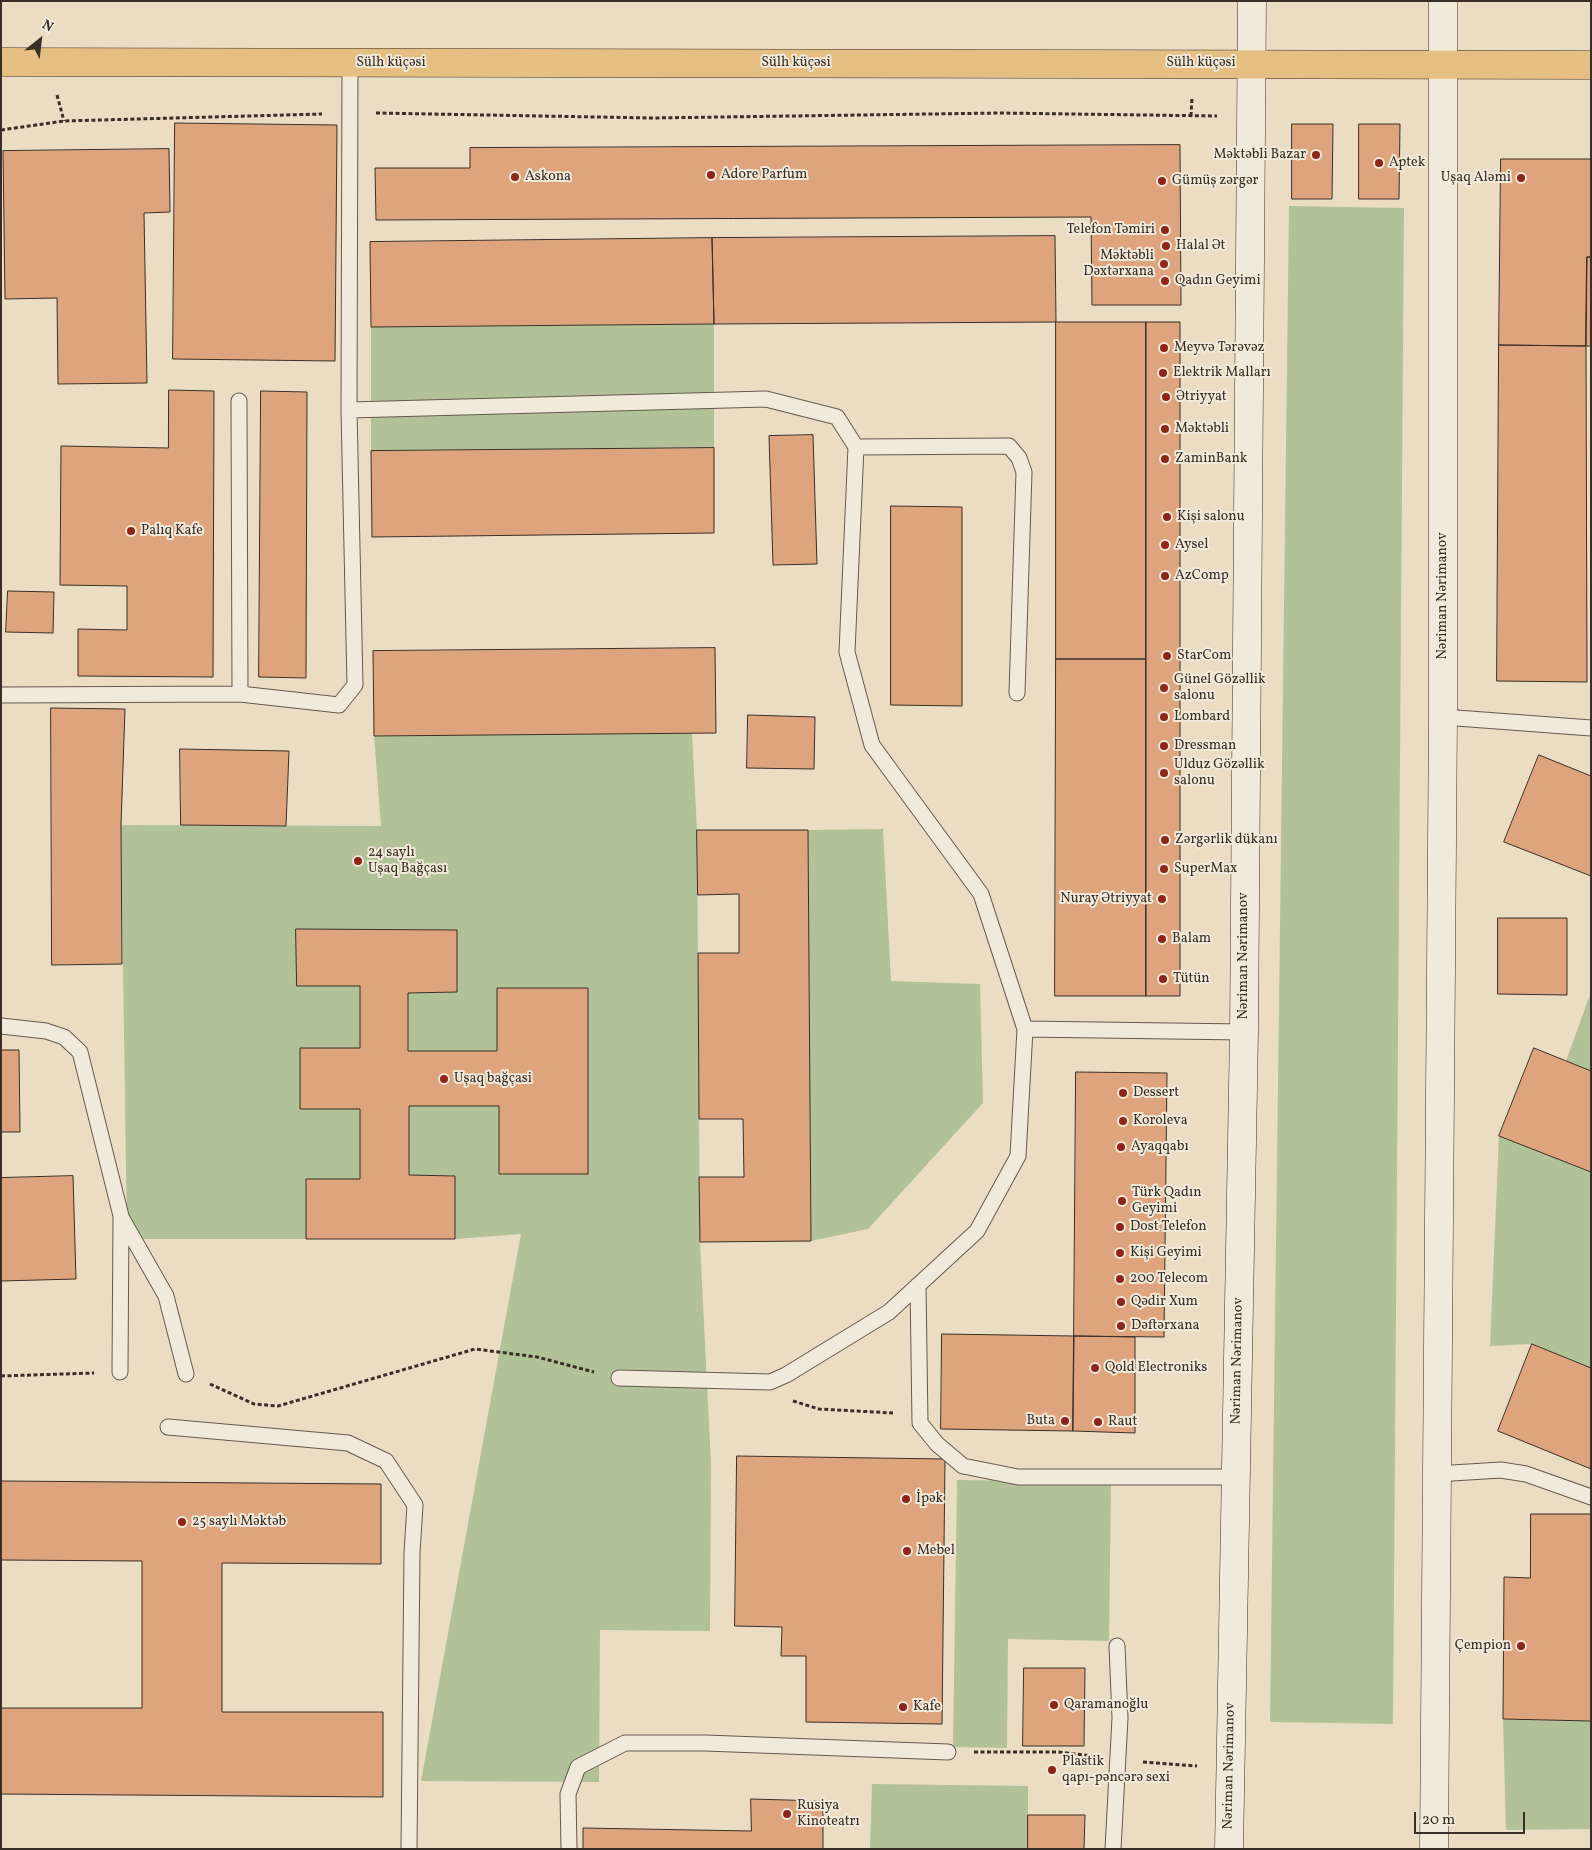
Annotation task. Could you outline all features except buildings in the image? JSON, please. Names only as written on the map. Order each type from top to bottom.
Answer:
[{"type":"highway","name":"Sülh küçəsi","points":[[1,62],[1591,65]]},
{"type":"main road","name":"Nəriman Nərimanov","points":[[1229,1849],[1244,1032],[1252,1]]},
{"type":"main road","name":"Nəriman Nərimanov","points":[[1434,1849],[1443,717],[1443,1]]},
{"type":"lane","points":[[1,695],[240,694],[339,705],[356,685],[349,410],[350,63]]},
{"type":"lane","points":[[349,410],[766,399],[837,417],[856,446],[847,652],[872,745],[981,894],[1025,1029],[1018,1156],[977,1231],[889,1312],[786,1375],[770,1382],[619,1378]]},
{"type":"lane","points":[[238,401],[240,694]]},
{"type":"lane","points":[[856,446],[1009,446],[1019,458],[1024,472],[1017,693]]},
{"type":"lane","points":[[1443,717],[1591,728]]},
{"type":"lane","points":[[1,1026],[46,1031],[64,1037],[80,1052],[120,1216],[120,1372]]},
{"type":"lane","points":[[1025,1029],[1244,1032]]},
{"type":"lane","points":[[120,1216],[166,1296],[186,1374]]},
{"type":"lane","points":[[918,1285],[920,1423],[937,1444],[963,1466],[1018,1477],[1236,1477]]},
{"type":"lane","points":[[168,1426],[348,1443],[386,1461],[415,1505],[412,1553],[410,1849]]},
{"type":"lane","points":[[1436,1474],[1501,1470],[1526,1474],[1591,1497]]},
{"type":"lane","points":[[1113,1849],[1120,1718],[1117,1646]]},
{"type":"lane","points":[[569,1849],[568,1794],[578,1767],[625,1743],[706,1743],[948,1752]]},
{"type":"path","points":[[1,130],[64,121],[350,113],[652,118],[1000,113],[1251,117]]},
{"type":"path","points":[[186,1374],[254,1404],[278,1406],[475,1349],[537,1357],[619,1378]]},
{"type":"path","points":[[1,1376],[120,1372]]},
{"type":"path","points":[[770,1382],[794,1403],[819,1409],[920,1415]]},
{"type":"green space","points":[[1289,206],[1404,208],[1393,1724],[1270,1722]]},
{"type":"green space","points":[[714,324],[714,448],[371,451],[371,327]]},
{"type":"green space","points":[[692,733],[697,830],[700,1242],[711,1464],[710,1631],[600,1630],[599,1782],[421,1781],[521,1234],[455,1239],[455,1176],[409,1175],[409,1106],[499,1106],[499,1174],[588,1174],[588,988],[497,988],[497,1051],[408,1051],[408,993],[457,992],[457,930],[297,929],[297,986],[360,986],[360,1048],[300,1049],[300,1108],[360,1109],[360,1179],[306,1179],[306,1239],[127,1239],[121,825],[381,826],[374,736]]},
{"type":"green space","points":[[883,829],[891,981],[980,984],[983,1103],[868,1229],[811,1241],[808,830]]},
{"type":"green space","points":[[1591,992],[1591,1071],[1566,1061]]},
{"type":"green space","points":[[1499,1136],[1591,1172],[1591,1368],[1532,1344],[1490,1346]]},
{"type":"green space","points":[[957,1480],[1111,1482],[1109,1641],[1008,1639],[1007,1748],[953,1747]]},
{"type":"green space","points":[[1503,1719],[1591,1721],[1591,1829],[1506,1830]]},
{"type":"green space","points":[[872,1784],[1028,1786],[1028,1849],[870,1849]]},
{"type":"place","name":"Məktəbli Bazar","points":[[1316,155]]},
{"type":"place","name":"Aptek","points":[[1379,163]]},
{"type":"place","name":"Adore Parfum","points":[[711,175]]},
{"type":"place","name":"Askona","points":[[515,177]]},
{"type":"place","name":"Uşaq Aləmi","points":[[1521,178]]},
{"type":"place","name":"Gümüş zərgər","points":[[1162,181]]},
{"type":"place","name":"Telefon Təmiri","points":[[1165,230]]},
{"type":"place","name":"Halal Ət","points":[[1166,246]]},
{"type":"place","name":"Məktəbli Dəxtərxana","points":[[1164,264]]},
{"type":"place","name":"Qadın Geyimi","points":[[1165,281]]},
{"type":"place","name":"Meyvə Tərəvəz","points":[[1164,348]]},
{"type":"place","name":"Elektrik Malları","points":[[1163,373]]},
{"type":"place","name":"Ətriyyat","points":[[1166,397]]},
{"type":"place","name":"Məktəbli","points":[[1165,429]]},
{"type":"place","name":"ZaminBank","points":[[1165,459]]},
{"type":"place","name":"Kişi salonu","points":[[1167,517]]},
{"type":"place","name":"Palıq Kafe","points":[[131,531]]},
{"type":"place","name":"Aysel","points":[[1165,545]]},
{"type":"place","name":"AzComp","points":[[1165,576]]},
{"type":"place","name":"StarCom","points":[[1167,656]]},
{"type":"place","name":"Günel Gözəllik salonu","points":[[1164,688]]},
{"type":"place","name":"Lombard","points":[[1164,717]]},
{"type":"place","name":"Dressman","points":[[1164,746]]},
{"type":"place","name":"Ulduz Gözəllik salonu","points":[[1164,773]]},
{"type":"place","name":"Zərgərlik dükanı","points":[[1165,840]]},
{"type":"place","name":"24 saylı Uşaq Bağçası","points":[[358,861]]},
{"type":"place","name":"SuperMax","points":[[1164,869]]},
{"type":"place","name":"Nuray Ətriyyat","points":[[1162,899]]},
{"type":"place","name":"Balam","points":[[1162,939]]},
{"type":"place","name":"Tütün","points":[[1163,979]]},
{"type":"place","name":"Uşaq bağçasi","points":[[444,1079]]},
{"type":"place","name":"Dessert","points":[[1123,1093]]},
{"type":"place","name":"Koroleva","points":[[1123,1121]]},
{"type":"place","name":"Ayaqqabı","points":[[1121,1147]]},
{"type":"place","name":"Türk Qadın Geyimi","points":[[1122,1201]]},
{"type":"place","name":"Dost Telefon","points":[[1120,1227]]},
{"type":"place","name":"Kişi Geyimi","points":[[1120,1253]]},
{"type":"place","name":"200 Telecom","points":[[1120,1279]]},
{"type":"place","name":"Qədir Xum","points":[[1121,1302]]},
{"type":"place","name":"Dəftərxana","points":[[1121,1326]]},
{"type":"place","name":"Qold Electroniks","points":[[1095,1368]]},
{"type":"place","name":"Buta","points":[[1065,1421]]},
{"type":"place","name":"Raut","points":[[1098,1422]]},
{"type":"place","name":"İpək","points":[[906,1499]]},
{"type":"place","name":"25 saylı Məktəb","points":[[182,1522]]},
{"type":"place","name":"Mebel","points":[[907,1551]]},
{"type":"place","name":"Çempion","points":[[1521,1646]]},
{"type":"place","name":"Qaramanoğlu","points":[[1054,1705]]},
{"type":"place","name":"Kafe","points":[[903,1707]]},
{"type":"place","name":"Plastik qapı-pəncərə sexi","points":[[1052,1770]]},
{"type":"place","name":"Rusiya Kinoteatrı","points":[[787,1814]]}]
